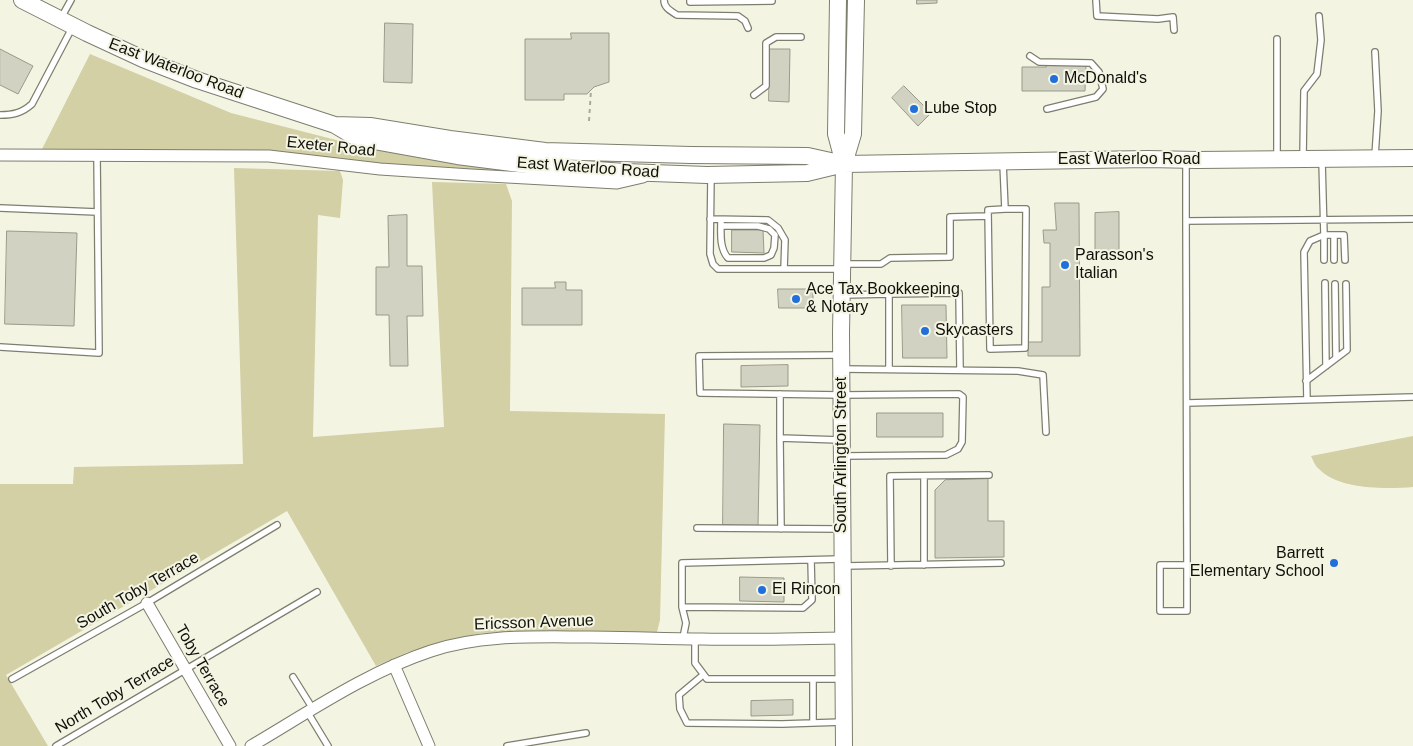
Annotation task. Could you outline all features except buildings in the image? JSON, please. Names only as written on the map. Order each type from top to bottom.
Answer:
[{"type":"main road","name":"East Waterloo Road","points":[[22,0],[143,59],[197,80],[335,125],[357,138],[457,156],[528,165],[657,174],[711,175],[807,173],[844,164],[1148,159],[1413,158]]},
{"type":"main road","name":"South Arlington Street","points":[[838,0],[836,134],[844,164],[841,362],[844,746]]},
{"type":"main road","name":"South Arlington Street","points":[[844,164],[853,134],[856,0]]},
{"type":"main road","name":"East Waterloo Road","points":[[335,125],[370,126],[450,140],[545,151],[808,156],[844,164]]},
{"type":"street","name":"Exeter Road","points":[[0,155],[269,156],[380,169],[617,183],[657,174]]},
{"type":"street","name":"Toby Terrace","points":[[147,603],[230,746]]},
{"type":"street","name":"Ericsson Avenue","points":[[251,746],[394,665],[449,646],[498,638],[843,638]]},
{"type":"street","points":[[394,665],[430,746]]},
{"type":"lane","points":[[0,115],[23,112],[32,104],[66,23],[71,0]]},
{"type":"lane","points":[[664,0],[664,4],[669,10],[677,15],[738,16],[745,21],[748,28]]},
{"type":"lane","points":[[690,0],[690,2],[772,1]]},
{"type":"lane","points":[[1096,0],[1097,16],[1173,17],[1174,30]]},
{"type":"lane","points":[[1303,159],[1304,91],[1317,74],[1321,40],[1319,16]]},
{"type":"lane","points":[[754,94],[766,86],[766,43],[776,37],[801,37]]},
{"type":"lane","points":[[1277,39],[1277,159]]},
{"type":"lane","points":[[1375,52],[1378,111],[1375,158]]},
{"type":"lane","points":[[1030,56],[1039,62],[1091,63],[1099,72],[1103,89],[1096,98],[1048,109]]},
{"type":"lane","points":[[0,347],[99,353],[97,156]]},
{"type":"lane","points":[[1322,159],[1324,260]]},
{"type":"lane","points":[[1186,160],[1187,403],[1187,565],[1187,611],[1160,611],[1160,565],[1187,565]]},
{"type":"lane","points":[[1003,161],[1004,209]]},
{"type":"lane","points":[[711,175],[710,254],[713,264],[718,269],[784,269],[843,266],[881,264],[890,258],[950,257],[950,217],[988,216]]},
{"type":"lane","points":[[0,208],[97,212]]},
{"type":"lane","points":[[1004,209],[1026,209],[1025,348],[990,349],[988,210],[1004,209]]},
{"type":"lane","points":[[710,219],[721,223],[758,226],[769,229],[775,235],[774,248],[771,255],[764,258],[728,258],[724,254],[721,243],[721,223]]},
{"type":"lane","points":[[721,223],[768,220],[778,228],[785,240],[784,269]]},
{"type":"lane","points":[[1186,221],[1413,220]]},
{"type":"lane","points":[[1307,400],[1304,252],[1310,241],[1324,235],[1344,235],[1345,260]]},
{"type":"lane","points":[[1334,235],[1334,260]]},
{"type":"lane","points":[[1325,284],[1326,366]]},
{"type":"lane","points":[[1335,284],[1336,358]]},
{"type":"lane","points":[[1306,381],[1346,350],[1346,284]]},
{"type":"lane","points":[[842,295],[959,293],[960,369]]},
{"type":"lane","points":[[889,294],[889,369]]},
{"type":"lane","points":[[780,438],[842,448],[946,455],[958,449],[962,442],[963,397],[960,394],[700,393],[699,356],[841,362],[889,369],[1018,371],[1043,375],[1046,432]]},
{"type":"lane","points":[[780,394],[781,528]]},
{"type":"lane","points":[[1187,403],[1413,398]]},
{"type":"lane","points":[[892,566],[890,476],[989,475]]},
{"type":"lane","points":[[924,476],[924,565]]},
{"type":"lane","name":"South Toby Terrace","points":[[12,680],[147,603],[277,525]]},
{"type":"lane","points":[[697,528],[842,529]]},
{"type":"lane","points":[[683,638],[686,623],[682,607],[682,563],[811,560],[892,566],[1001,563]]},
{"type":"lane","points":[[682,607],[803,608],[812,600],[811,560]]},
{"type":"lane","name":"North Toby Terrace","points":[[56,746],[317,592]]},
{"type":"lane","points":[[695,639],[695,663],[707,679],[843,679]]},
{"type":"lane","points":[[703,674],[679,695],[680,709],[687,723],[782,724],[843,722]]},
{"type":"lane","points":[[293,677],[328,746]]},
{"type":"lane","points":[[813,679],[813,722]]},
{"type":"lane","points":[[507,746],[586,734]]},
{"type":"path","points":[[589,121],[592,90]]},
{"type":"shaded area","points":[[90,54],[231,113],[371,149],[515,172],[41,151]]},
{"type":"shaded area","points":[[234,168],[340,171],[343,180],[340,218],[318,215],[313,437],[444,427],[432,182],[506,184],[512,201],[510,411],[665,414],[660,620],[657,632],[548,631],[481,633],[408,652],[376,666],[287,511],[6,675],[48,746],[0,746],[0,484],[73,484],[74,467],[243,464]]},
{"type":"shaded area","points":[[1413,436],[1413,487],[1363,487],[1338,481],[1318,468],[1311,456]]},
{"type":"place","name":"McDonald's","points":[[1054,79]]},
{"type":"place","name":"Lube Stop","points":[[914,109]]},
{"type":"place","name":"Parasson's Italian","points":[[1065,265]]},
{"type":"place","name":"Ace Tax Bookkeeping & Notary","points":[[796,299]]},
{"type":"place","name":"Skycasters","points":[[925,331]]},
{"type":"place","name":"Barrett Elementary School","points":[[1334,563]]},
{"type":"place","name":"El Rincon","points":[[762,590]]}]
